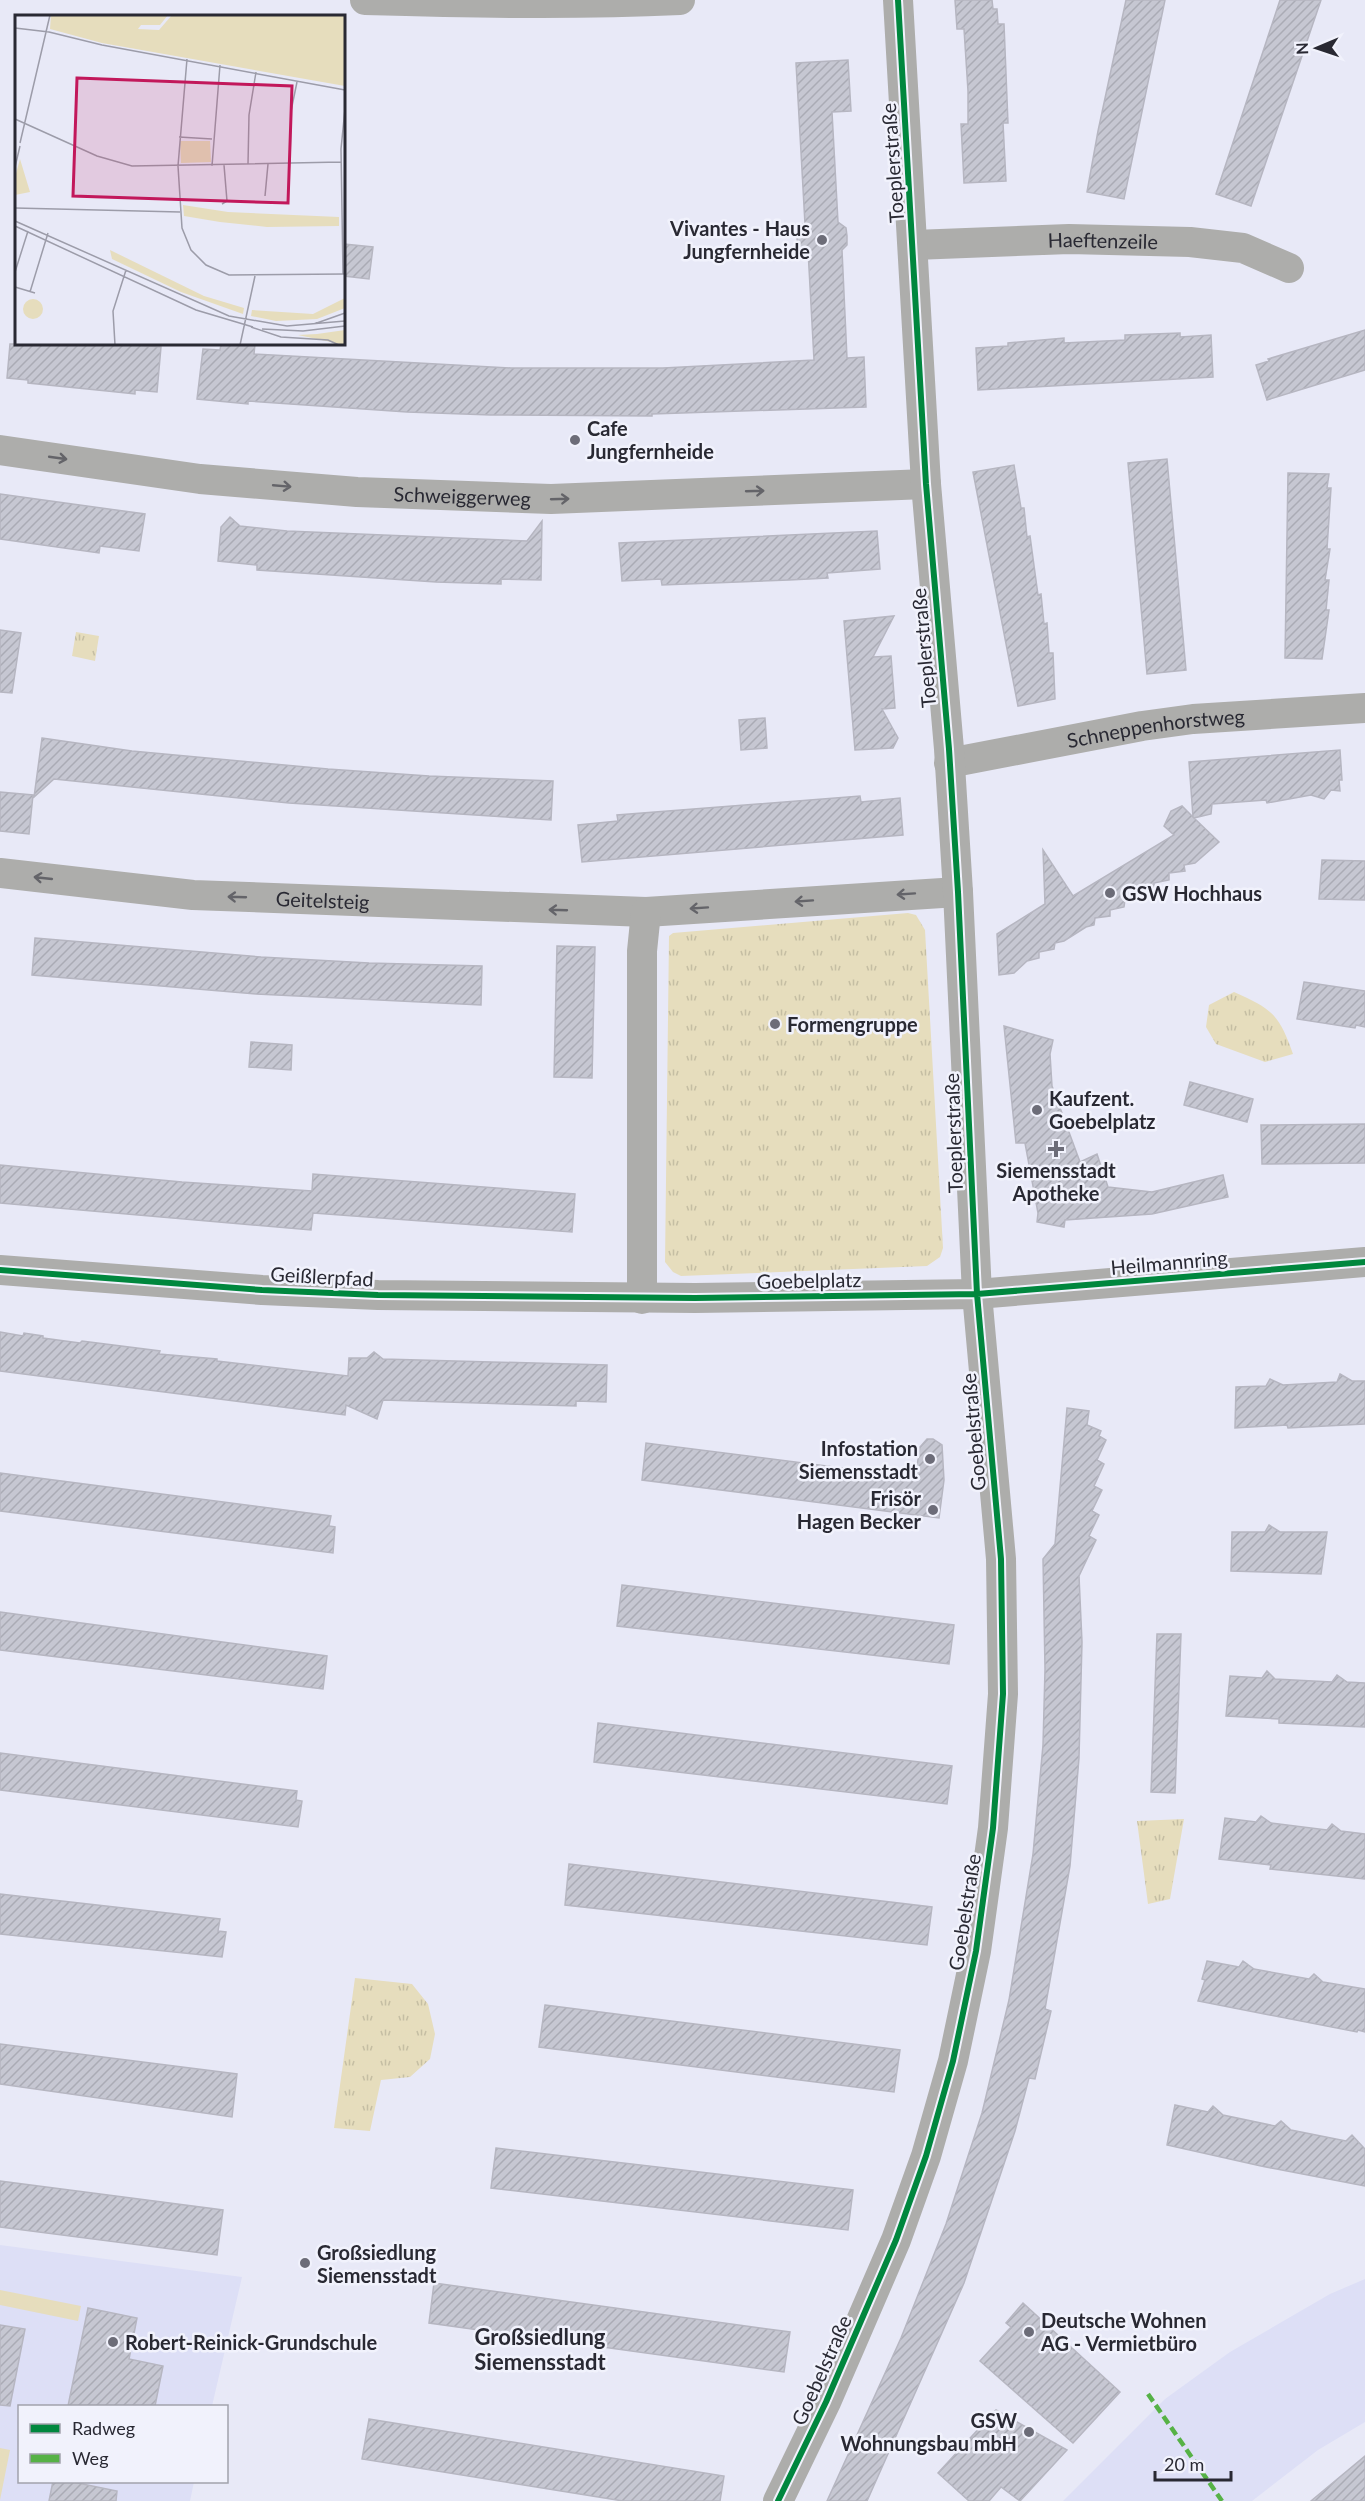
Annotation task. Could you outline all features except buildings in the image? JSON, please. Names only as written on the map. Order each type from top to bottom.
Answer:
[{"type":"street","points":[[365,0],[604,3],[680,0]]},
{"type":"street","name":"Toeplerstraße","points":[[898,0],[914,245],[926,484],[958,892],[977,1294]]},
{"type":"street","name":"Haeftenzeile","points":[[914,245],[1069,239],[1190,242],[1243,248],[1289,268]]},
{"type":"street","name":"Schweiggerweg","points":[[0,450],[200,479],[357,492],[551,500],[926,484]]},
{"type":"street","name":"Schneppenhorstweg","points":[[949,763],[1142,726],[1193,719],[1365,708]]},
{"type":"street","name":"Geitelsteig","points":[[0,873],[193,895],[646,912]]},
{"type":"street","points":[[642,1299],[642,951],[646,912],[958,892]]},
{"type":"street","name":"Heilmannring","points":[[977,1294],[1365,1262]]},
{"type":"street","name":"Geißlerpfad","points":[[0,1270],[262,1290],[378,1295],[642,1299]]},
{"type":"street","name":"Goebelplatz","points":[[642,1299],[977,1294]]},
{"type":"street","name":"Goebelstraße","points":[[778,2501],[825,2402],[896,2240],[926,2156],[953,2061],[976,1951],[993,1828],[1004,1694],[1001,1559],[977,1294]]},
{"type":"shaded area","name":"Robert-Reinick-Grundschule","points":[[0,2245],[242,2277],[212,2405],[18,2405],[18,2483],[194,2483],[190,2501],[0,2501]]},
{"type":"shaded area","points":[[1365,2279],[1365,2422],[1318,2450],[1252,2501],[1063,2501],[1165,2399],[1230,2352],[1330,2294]]},
{"type":"green space","points":[[76,632],[99,636],[95,661],[72,656]]},
{"type":"green space","points":[[908,913],[916,915],[925,930],[943,1248],[940,1257],[927,1266],[681,1276],[673,1272],[665,1262],[669,936],[673,933]]},
{"type":"green space","points":[[1234,992],[1257,1003],[1272,1014],[1283,1030],[1293,1054],[1265,1062],[1216,1044],[1206,1027],[1209,1005]]},
{"type":"green space","points":[[1184,1819],[1170,1899],[1148,1904],[1137,1821]]},
{"type":"green space","points":[[355,1978],[412,1984],[428,2004],[435,2034],[430,2059],[410,2077],[381,2080],[370,2131],[334,2128]]},
{"type":"green space","points":[[0,2290],[81,2306],[78,2321],[0,2305]]},
{"type":"green space","points":[[0,2448],[10,2450],[0,2500]]},
{"type":"marked path","points":[[1148,2394],[1222,2501]]},
{"type":"cycle path","points":[[778,2501],[826,2402],[896,2240],[926,2156],[953,2061],[976,1951],[993,1828],[1003,1694],[1001,1559],[977,1294],[958,892],[949,749],[926,484],[898,0]]},
{"type":"cycle path","points":[[0,1270],[262,1290],[378,1295],[695,1298],[977,1294],[1365,1262]]},
{"type":"place","name":"Vivantes - Haus Jungfernheide","points":[[822,240]]},
{"type":"place","name":"Cafe Jungfernheide","points":[[575,440]]},
{"type":"place","name":"GSW Hochhaus","points":[[1110,893]]},
{"type":"place","name":"Formengruppe","points":[[775,1024]]},
{"type":"place","name":"Kaufzent. Goebelplatz","points":[[1037,1110]]},
{"type":"place","name":"Siemensstadt Apotheke","points":[[1056,1149]]},
{"type":"place","name":"Infostation Siemensstadt","points":[[930,1459]]},
{"type":"place","name":"Frisör Hagen Becker","points":[[933,1510]]},
{"type":"place","name":"Großsiedlung Siemensstadt","points":[[305,2263]]},
{"type":"place","name":"Deutsche Wohnen AG - Vermietbüro","points":[[1029,2332]]},
{"type":"place","name":"Robert-Reinick-Grundschule","points":[[113,2342]]},
{"type":"place","name":"GSW Wohnungsbau mbH","points":[[1029,2432]]},
{"type":"district","name":"Großsiedlung Siemensstadt","points":[[540,2348]]}]
